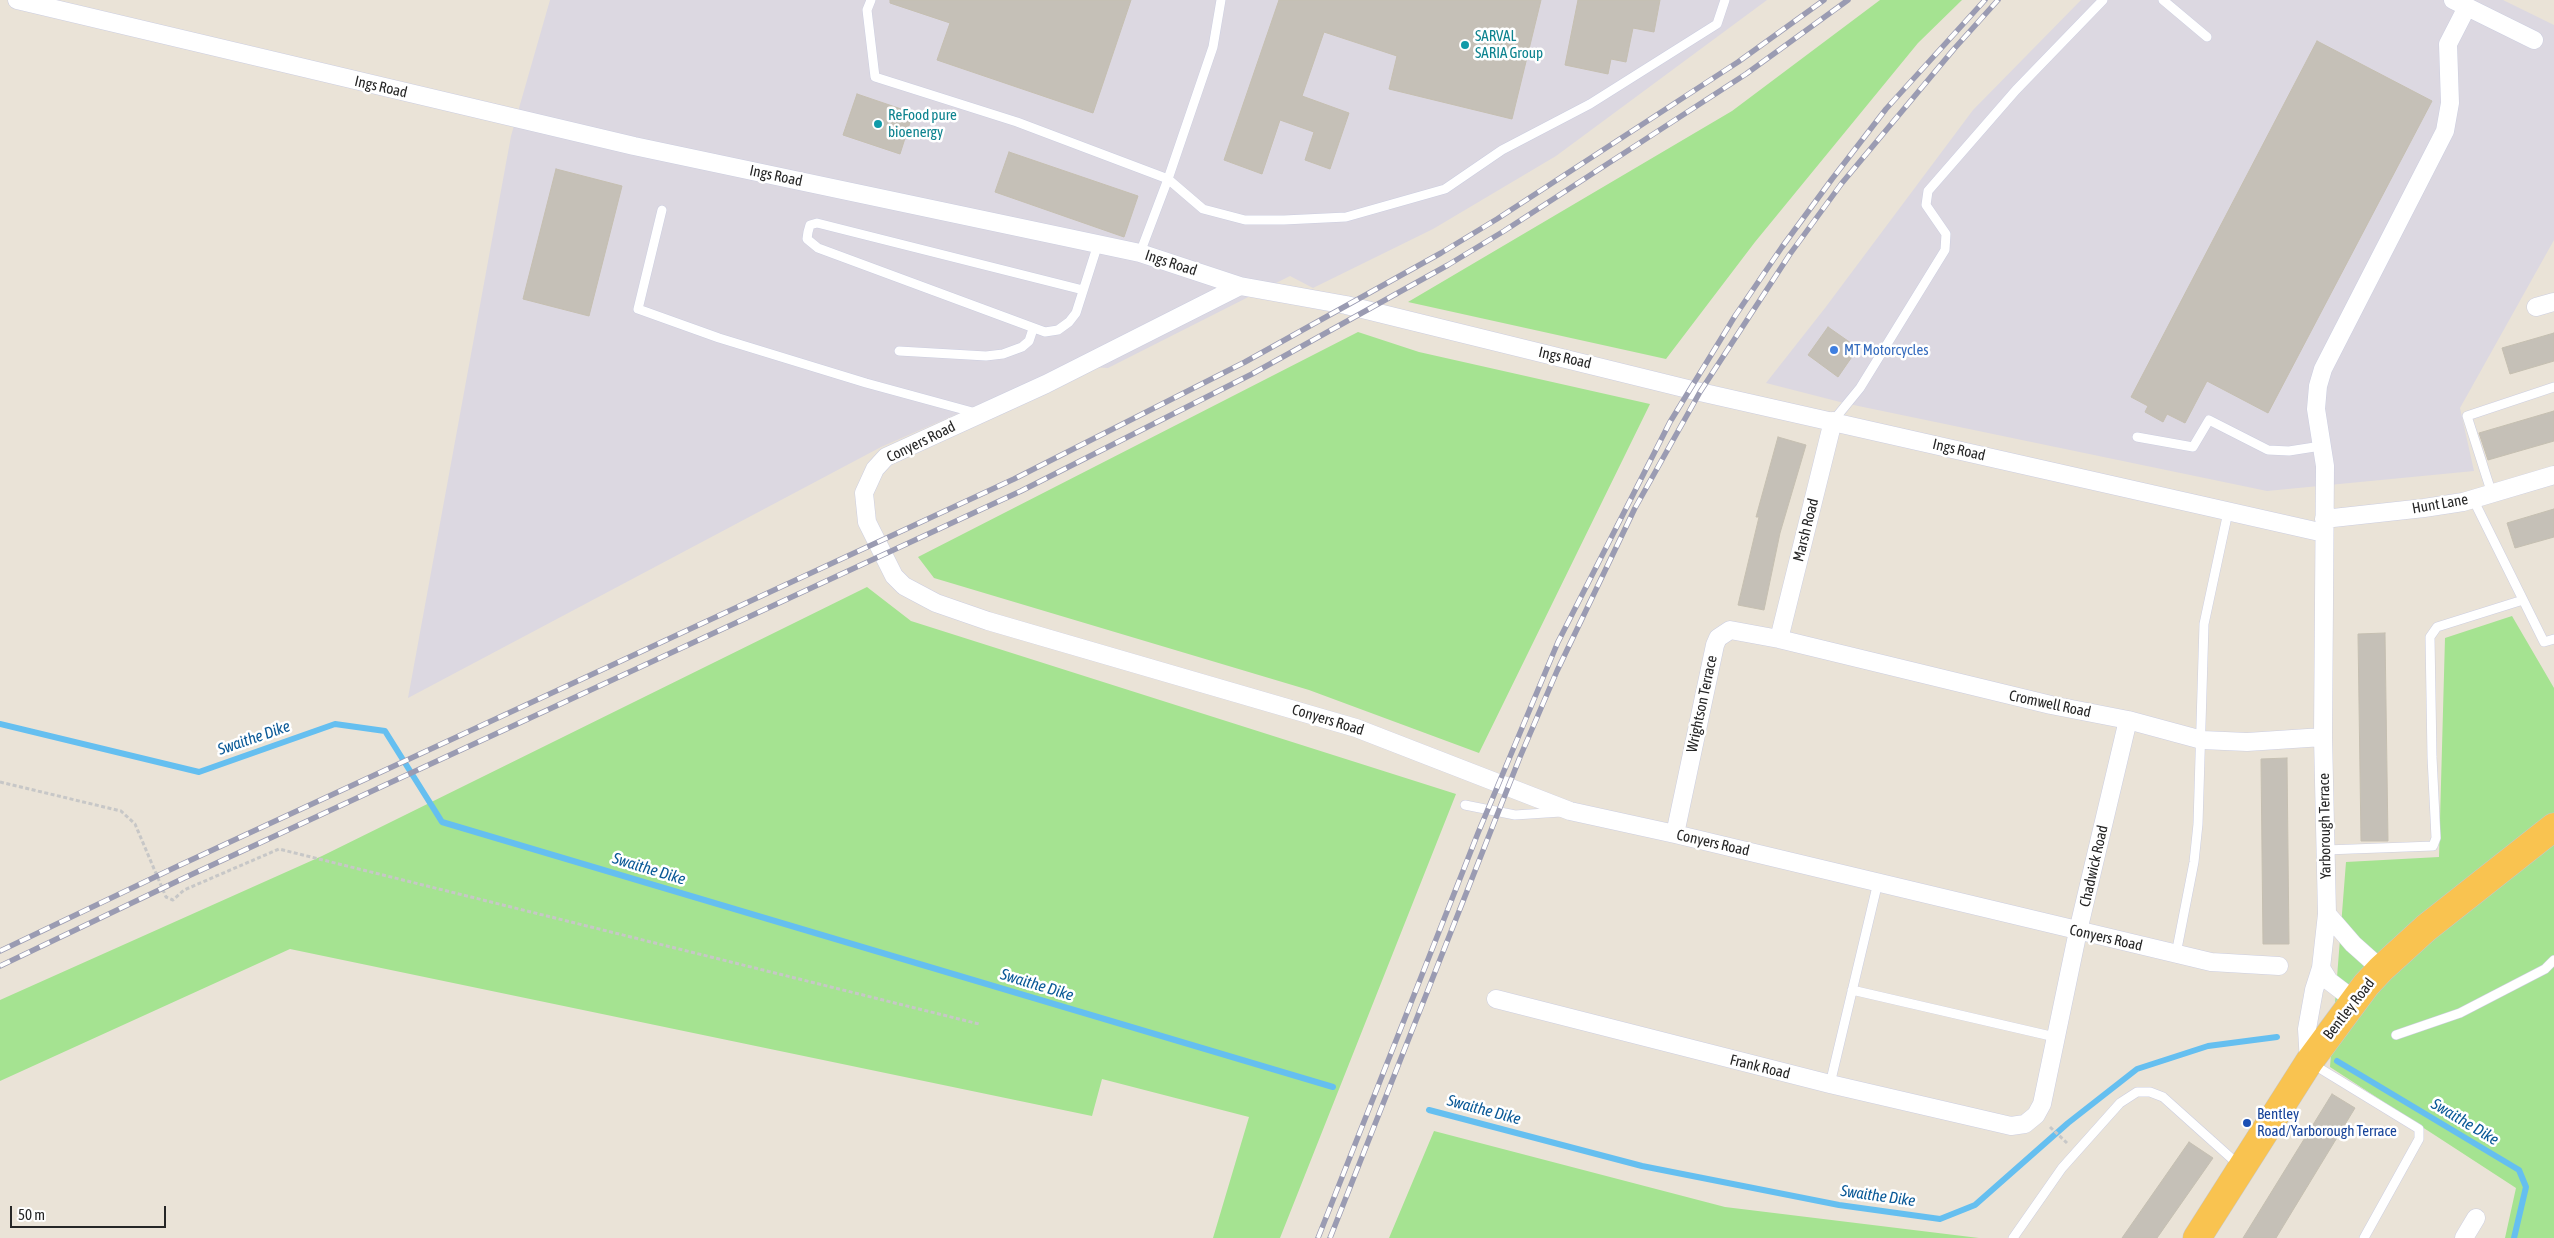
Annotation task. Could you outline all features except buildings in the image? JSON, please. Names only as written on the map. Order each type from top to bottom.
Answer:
[{"type":"highway","name":"Bentley Road","points":[[2196,1238],[2309,1062],[2354,1000],[2380,969],[2426,928],[2554,827]]},
{"type":"street","name":"Ings Road","points":[[17,0],[634,146],[1140,253],[1240,286],[1346,305],[1700,392],[2228,512],[2324,526]]},
{"type":"street","points":[[2323,737],[2325,466],[2316,409],[2318,386],[2323,369],[2445,131],[2450,103],[2448,44],[2460,3],[2534,40]]},
{"type":"street","name":"Conyers Road","points":[[1240,286],[1046,384],[886,457],[874,469],[864,493],[867,522],[894,576],[904,586],[936,603],[988,621],[1356,728],[1570,811],[1675,834],[2211,962],[2279,966]]},
{"type":"street","points":[[2536,307],[2554,302]]},
{"type":"street","name":"Marsh Road","points":[[1779,640],[1833,421]]},
{"type":"street","name":"Hunt Lane","points":[[2324,526],[2473,499],[2554,475]]},
{"type":"street","name":"Wrightson Terrace","points":[[1675,834],[1718,638],[1730,630],[1738,630],[1779,640]]},
{"type":"street","name":"Cromwell Road","points":[[1779,640],[2050,705],[2128,720],[2202,740],[2247,742],[2323,737]]},
{"type":"street","name":"Chadwick Road","points":[[2030,1120],[2042,1104],[2078,931],[2128,720]]},
{"type":"street","name":"Yarborough Terrace","points":[[2309,1062],[2308,1029],[2314,990],[2321,968],[2327,914],[2323,737]]},
{"type":"street","points":[[2327,914],[2353,944],[2380,969]]},
{"type":"street","points":[[2321,968],[2329,981],[2354,1000]]},
{"type":"street","name":"Frank Road","points":[[1496,999],[1830,1084],[2011,1126],[2030,1120]]},
{"type":"street","points":[[2464,1238],[2476,1218]]},
{"type":"lane","points":[[871,0],[868,10],[875,77],[1016,122],[1168,179],[1203,209],[1245,220],[1346,216],[1445,189],[1502,150],[1590,104],[1717,24],[1725,0]]},
{"type":"lane","points":[[1140,253],[1168,179],[1213,47],[1222,0]]},
{"type":"lane","points":[[1833,421],[1860,388],[1945,250],[1946,234],[1926,205],[1928,191],[2016,90],[2103,0]]},
{"type":"lane","points":[[2163,0],[2207,37]]},
{"type":"lane","points":[[662,210],[638,309],[737,344],[866,383],[979,414]]},
{"type":"lane","points":[[1082,290],[817,222],[810,225],[807,239],[818,248],[1045,332],[1058,330],[1069,322],[1076,312],[1098,244]]},
{"type":"lane","points":[[899,351],[986,356],[1003,354],[1022,347],[1029,341],[1033,329]]},
{"type":"lane","points":[[2492,494],[2467,416],[2554,387]]},
{"type":"lane","points":[[2137,437],[2194,447],[2209,420],[2268,450],[2289,451],[2321,446]]},
{"type":"lane","points":[[2473,499],[2544,642],[2554,640]]},
{"type":"lane","points":[[2176,954],[2194,862],[2198,824],[2204,624],[2228,512]]},
{"type":"lane","points":[[2326,850],[2433,846],[2436,838],[2432,757],[2430,638],[2437,627],[2523,600]]},
{"type":"lane","points":[[1465,805],[1515,814],[1570,811]]},
{"type":"lane","points":[[1830,1084],[1878,882]]},
{"type":"lane","points":[[2396,1035],[2460,1013],[2545,970],[2554,960]]},
{"type":"lane","points":[[1852,990],[2055,1037]]},
{"type":"lane","points":[[2309,1062],[2419,1130],[2419,1139],[2364,1238]]},
{"type":"lane","points":[[2013,1238],[2062,1168],[2120,1103],[2137,1092],[2150,1092],[2163,1097],[2242,1168]]},
{"type":"path","points":[[0,782],[121,812],[135,824],[166,897],[173,900],[184,890],[279,848],[979,1024]]},
{"type":"path","points":[[2030,1120],[2077,1151]]},
{"type":"shaded area","points":[[550,0],[1767,0],[1556,156],[1433,229],[1313,288],[1290,276],[1108,368],[1067,366],[881,447],[408,698],[511,136]]},
{"type":"shaded area","points":[[2081,0],[2503,0],[2554,25],[2554,240],[2460,408],[2474,471],[2267,491],[1844,403],[1766,383],[1825,308],[1973,110]]},
{"type":"green space","points":[[1880,0],[1962,0],[1918,43],[1755,242],[1666,359],[1408,302],[1732,111]]},
{"type":"green space","points":[[1358,332],[1419,352],[1650,404],[1479,753],[1309,690],[934,578],[918,557]]},
{"type":"green space","points":[[867,587],[911,621],[1456,794],[1280,1238],[1213,1238],[1249,1117],[1102,1079],[1092,1116],[290,949],[0,1081],[0,1000],[322,856]]},
{"type":"green space","points":[[2512,616],[2554,688],[2554,1238],[2505,1238],[2516,1188],[2330,1067],[2346,862],[2439,857],[2445,638]]},
{"type":"green space","points":[[1434,1131],[1725,1207],[1979,1238],[1389,1238]]},
{"type":"waterway","name":"Swaithe Dike","points":[[0,724],[199,772],[335,724],[385,731],[442,822],[1333,1087]]},
{"type":"waterway","name":"Swaithe Dike","points":[[1429,1110],[1642,1166],[1839,1205],[1940,1219],[1975,1205],[2068,1123],[2137,1069],[2208,1046],[2277,1037]]},
{"type":"waterway","name":"Swaithe Dike","points":[[2337,1061],[2519,1170],[2526,1187],[2514,1238]]},
{"type":"railway","points":[[0,951],[178,866],[1014,479],[1245,362],[1441,253],[1497,219],[1738,62],[1824,0]]},
{"type":"railway","points":[[0,966],[184,878],[1021,491],[1252,374],[1448,265],[1504,231],[1746,74],[1848,0]]},
{"type":"railway","points":[[1318,1238],[1478,833],[1558,642],[1670,422],[1735,316],[1782,247],[1832,179],[1886,109],[1985,0]]},
{"type":"railway","points":[[1330,1238],[1520,757],[1557,671],[1635,508],[1700,392],[1790,254],[1842,183],[1954,49],[1998,0]]},
{"type":"place","name":"SARVAL SARIA Group","points":[[1465,45]]},
{"type":"place","name":"ReFood pure bioenergy","points":[[878,124]]},
{"type":"place","name":"MT Motorcycles","points":[[1834,350]]},
{"type":"place","name":"Bentley Road/Yarborough Terrace","points":[[2247,1123]]}]
